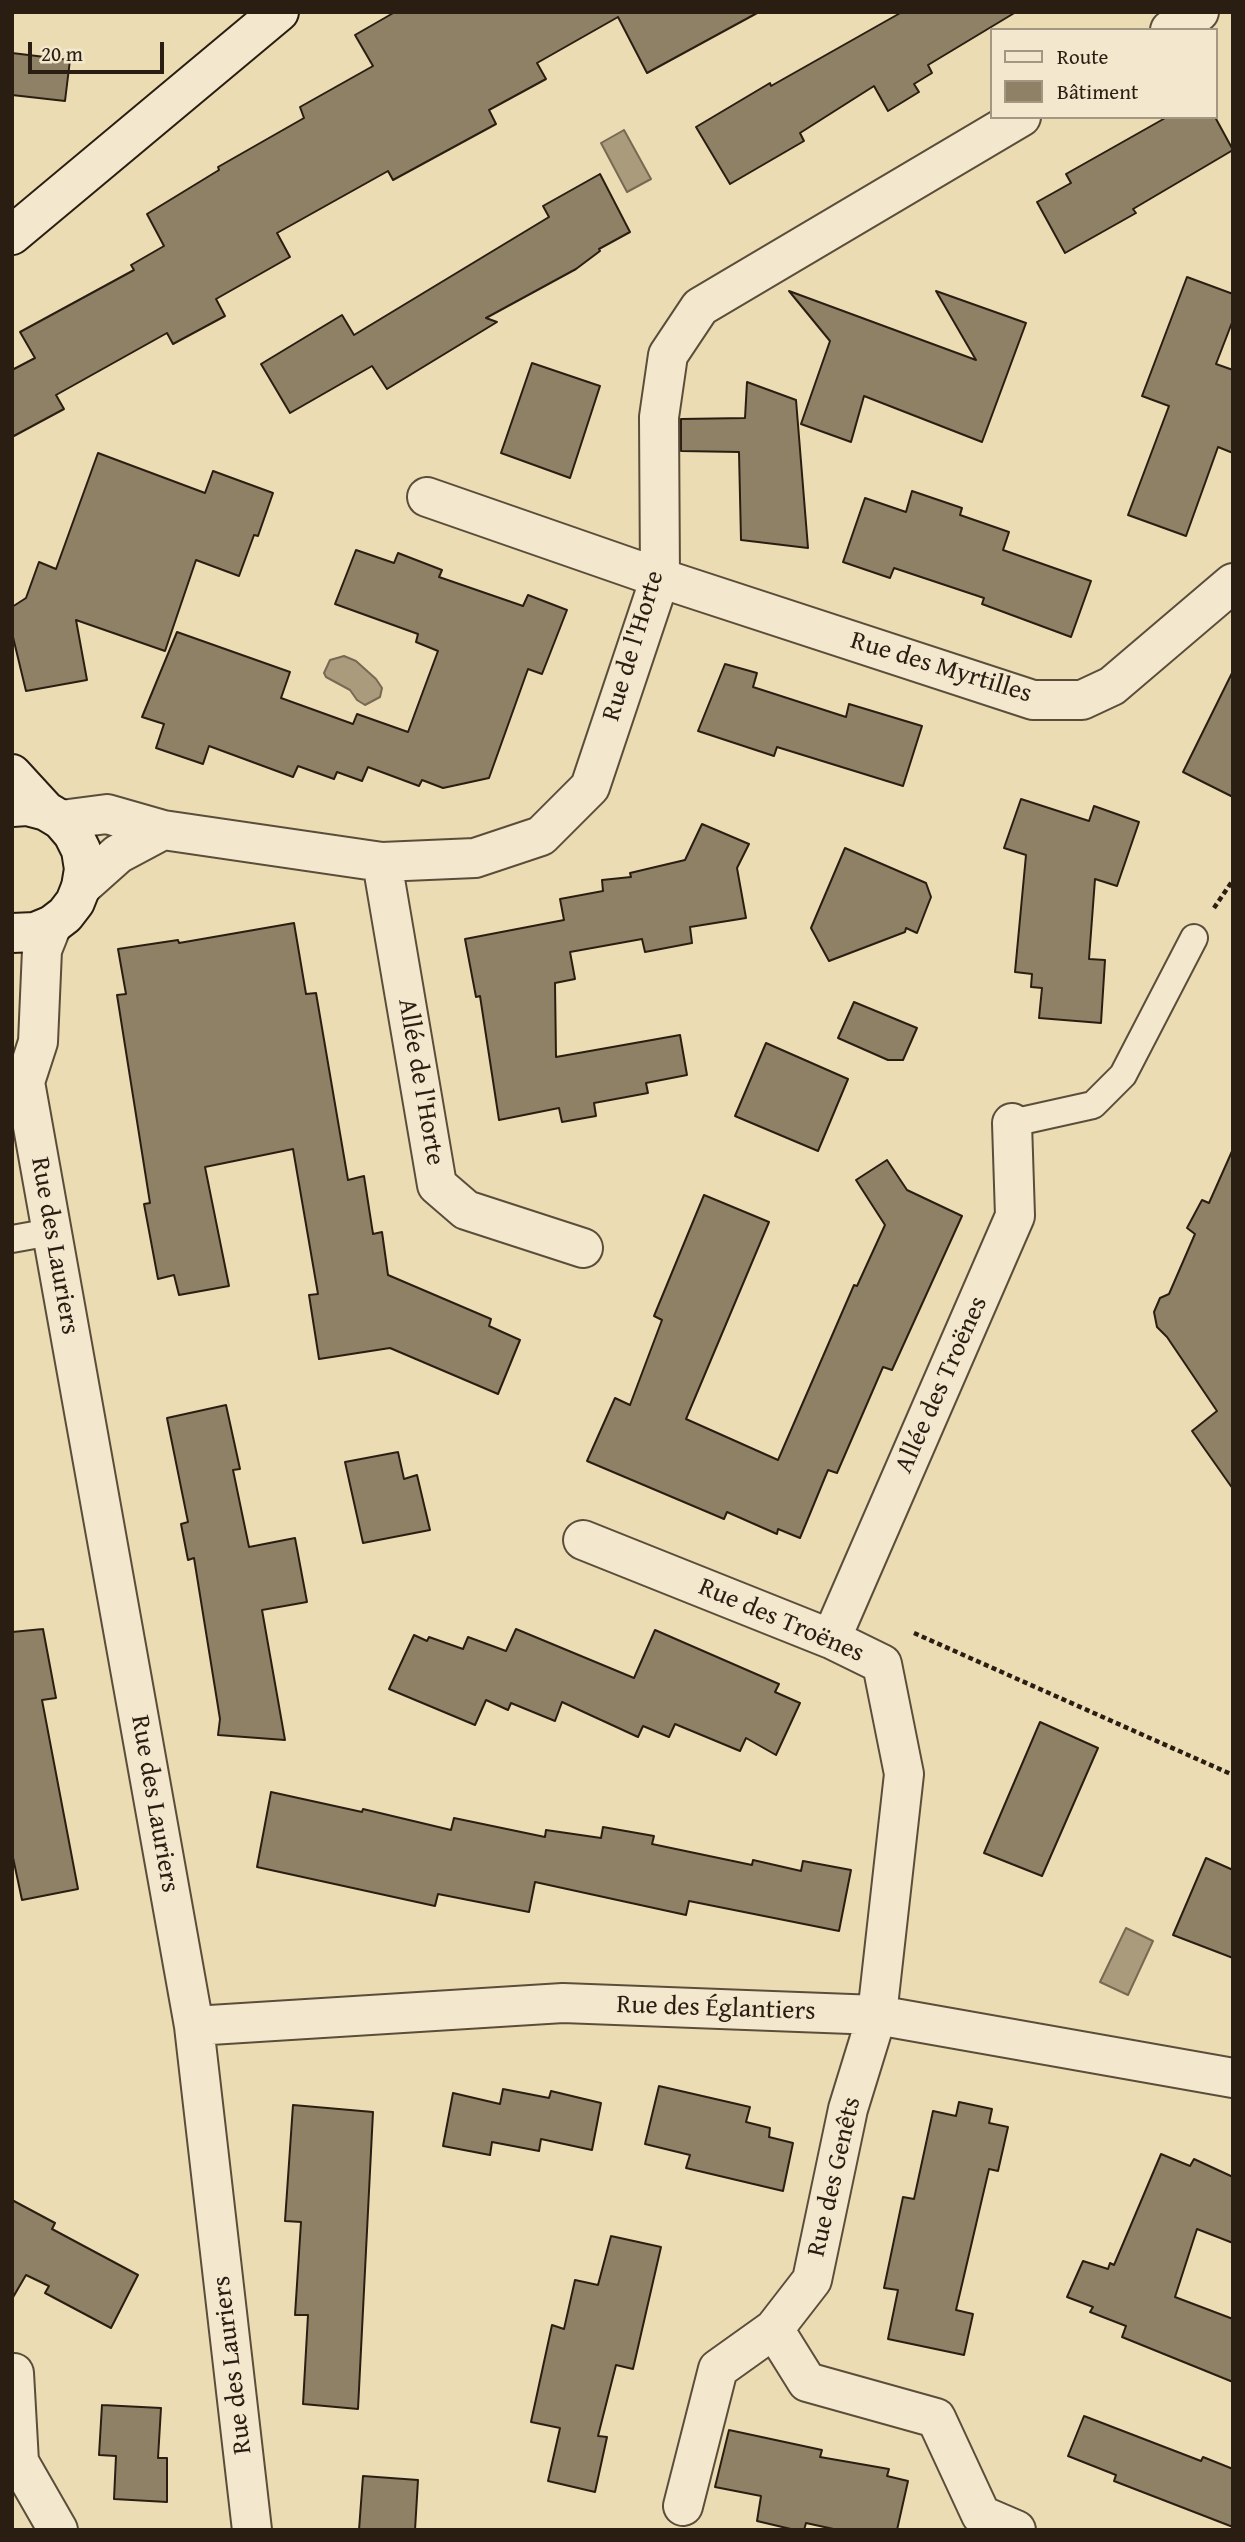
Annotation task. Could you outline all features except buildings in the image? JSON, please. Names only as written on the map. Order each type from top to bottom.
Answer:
[{"type":"street","points":[[12,235],[279,12]]},
{"type":"street","points":[[1173,28],[1199,12]]},
{"type":"street","name":"Rue de l'Horte","points":[[40,812],[107,814],[163,830],[382,862],[475,858],[541,836],[590,787],[660,578],[659,417],[668,355],[700,307],[1018,119]]},
{"type":"street","name":"Rue des Myrtilles","points":[[427,497],[660,578],[1033,700],[1082,700],[1112,686],[1233,583]]},
{"type":"street","points":[[12,774],[40,812],[73,834],[81,850],[84,869],[82,887],[75,902],[52,925],[35,932],[12,933]]},
{"type":"street","points":[[82,887],[118,854],[163,830]]},
{"type":"street","name":"Allée de l'Horte","points":[[382,862],[437,1185],[466,1210],[583,1248]]},
{"type":"street","name":"Rue des Lauriers","points":[[52,925],[42,950],[38,1042],[19,1075],[51,1232],[194,2026],[252,2530]]},
{"type":"street","name":"Allée des Troënes","points":[[831,1639],[1015,1216],[1012,1123]]},
{"type":"street","name":"Rue des Troënes","points":[[583,1540],[831,1639],[882,1664],[904,1774],[877,2015]]},
{"type":"street","name":"Rue des Églantiers","points":[[194,2026],[563,2003],[877,2015],[1233,2078]]},
{"type":"street","name":"Rue des Genêts","points":[[683,2506],[718,2369],[774,2329],[812,2280],[848,2109],[877,2015]]},
{"type":"street","points":[[774,2329],[807,2382],[936,2418],[981,2515],[1016,2530]]},
{"type":"street","points":[[14,2373],[19,2462],[58,2530]]},
{"type":"lane","points":[[1012,1123],[1093,1105],[1123,1075],[1194,938]]},
{"type":"lane","points":[[12,1239],[51,1232]]},
{"type":"path","points":[[908,1631],[1233,1775]]},
{"type":"shaded area","points":[[624,130],[651,179],[627,192],[601,143]]},
{"type":"shaded area","points":[[344,656],[356,661],[376,679],[382,688],[380,697],[365,705],[357,700],[350,690],[326,677],[324,673],[330,660]]},
{"type":"shaded area","points":[[1126,1928],[1153,1941],[1128,1995],[1100,1982]]}]
